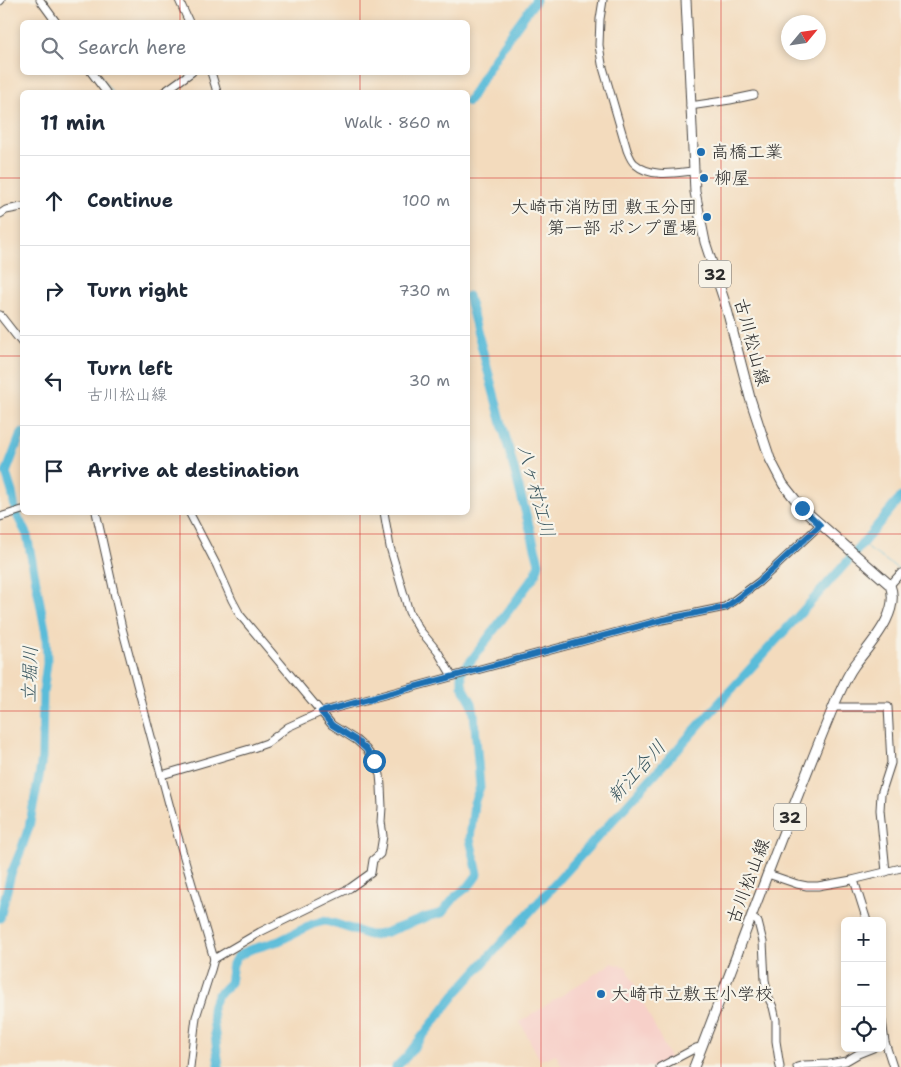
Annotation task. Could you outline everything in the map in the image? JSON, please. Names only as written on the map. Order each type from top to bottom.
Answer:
[{"type":"main road","name":"古川松山線","points":[[686,0],[693,171],[695,192],[705,242],[726,306],[750,398],[770,458],[783,484],[791,495],[820,525]]},
{"type":"main road","name":"32","points":[[820,525],[888,584]]},
{"type":"main road","name":"古川松山線","points":[[694,1067],[844,682],[855,664],[893,621],[897,612],[899,603],[894,590],[888,584]]},
{"type":"street","points":[[40,0],[55,20]]},
{"type":"street","points":[[179,0],[188,20]]},
{"type":"street","points":[[603,0],[599,44],[602,64],[631,160],[634,164],[652,173],[693,171]]},
{"type":"street","points":[[93,75],[104,90]]},
{"type":"street","points":[[167,90],[188,75]]},
{"type":"street","points":[[212,75],[217,90]]},
{"type":"street","points":[[690,106],[754,95]]},
{"type":"street","points":[[0,214],[6,210],[20,207]]},
{"type":"street","points":[[0,315],[20,340]]},
{"type":"street","points":[[0,517],[20,511]]},
{"type":"street","points":[[97,515],[122,628],[176,830],[214,958],[196,1017],[190,1067]]},
{"type":"street","points":[[191,515],[240,615],[332,725],[356,740],[366,749],[374,761],[382,786],[381,822],[383,836],[380,854],[373,860],[371,873],[350,888],[260,932],[214,958]]},
{"type":"street","points":[[385,515],[390,547],[409,612],[419,629],[438,652],[452,676]]},
{"type":"street","points":[[162,775],[267,743],[288,727],[321,712],[662,620],[726,607],[759,582],[820,525]]},
{"type":"street","points":[[888,584],[901,573]]},
{"type":"street","points":[[834,707],[888,708],[891,764],[881,794],[880,810],[886,872]]},
{"type":"street","points":[[768,874],[797,884],[818,886],[854,880],[901,868]]},
{"type":"street","points":[[854,880],[865,917]]},
{"type":"street","points":[[751,917],[758,922],[763,942],[765,980],[776,1020],[776,1041],[780,1067]]},
{"type":"street","points":[[660,1067],[701,1047]]},
{"type":"street","points":[[886,1048],[893,1067]]},
{"type":"street","points":[[797,1067],[846,1061],[864,1052]]},
{"type":"shaded area","name":"大崎市立敷玉小学校","points":[[612,963],[626,967],[670,1058],[653,1067],[562,1067],[556,1054],[540,1060],[520,1022]]},
{"type":"waterway","points":[[46,0],[61,20]]},
{"type":"waterway","name":"八ヶ村江川","points":[[470,99],[502,46],[536,0]]},
{"type":"waterway","points":[[99,75],[110,90]]},
{"type":"waterway","name":"八ヶ村江川","points":[[461,674],[536,574],[539,563],[470,304]]},
{"type":"waterway","name":"立堀川","points":[[0,918],[11,874],[29,827],[39,777],[42,758],[43,693],[47,663],[46,634],[27,535],[16,513],[6,473],[20,437]]},
{"type":"waterway","name":"新江合川","points":[[396,1067],[407,1056],[458,991],[847,562],[901,497]]},
{"type":"waterway","points":[[861,544],[900,570]]},
{"type":"waterway","name":"八ヶ村江川","points":[[219,1067],[212,1010],[217,996],[230,983],[233,964],[238,956],[249,950],[279,941],[313,924],[325,921],[369,935],[387,932],[442,913],[456,896],[469,886],[478,874],[470,839],[474,803],[480,787],[474,713],[472,703],[462,685],[462,678]]},
{"type":"place","name":"高橋工業","points":[[701,152]]},
{"type":"place","name":"柳屋","points":[[704,178]]},
{"type":"place","name":"大崎市消防団 敷玉分団 第一部 ポンプ置場","points":[[707,217]]},
{"type":"place","name":"大崎市立敷玉小学校","points":[[601,994]]},
{"type":"route","points":[[374,761],[366,749],[356,740],[332,725],[321,712],[662,620],[726,607],[759,582],[820,525],[802,508]]}]
